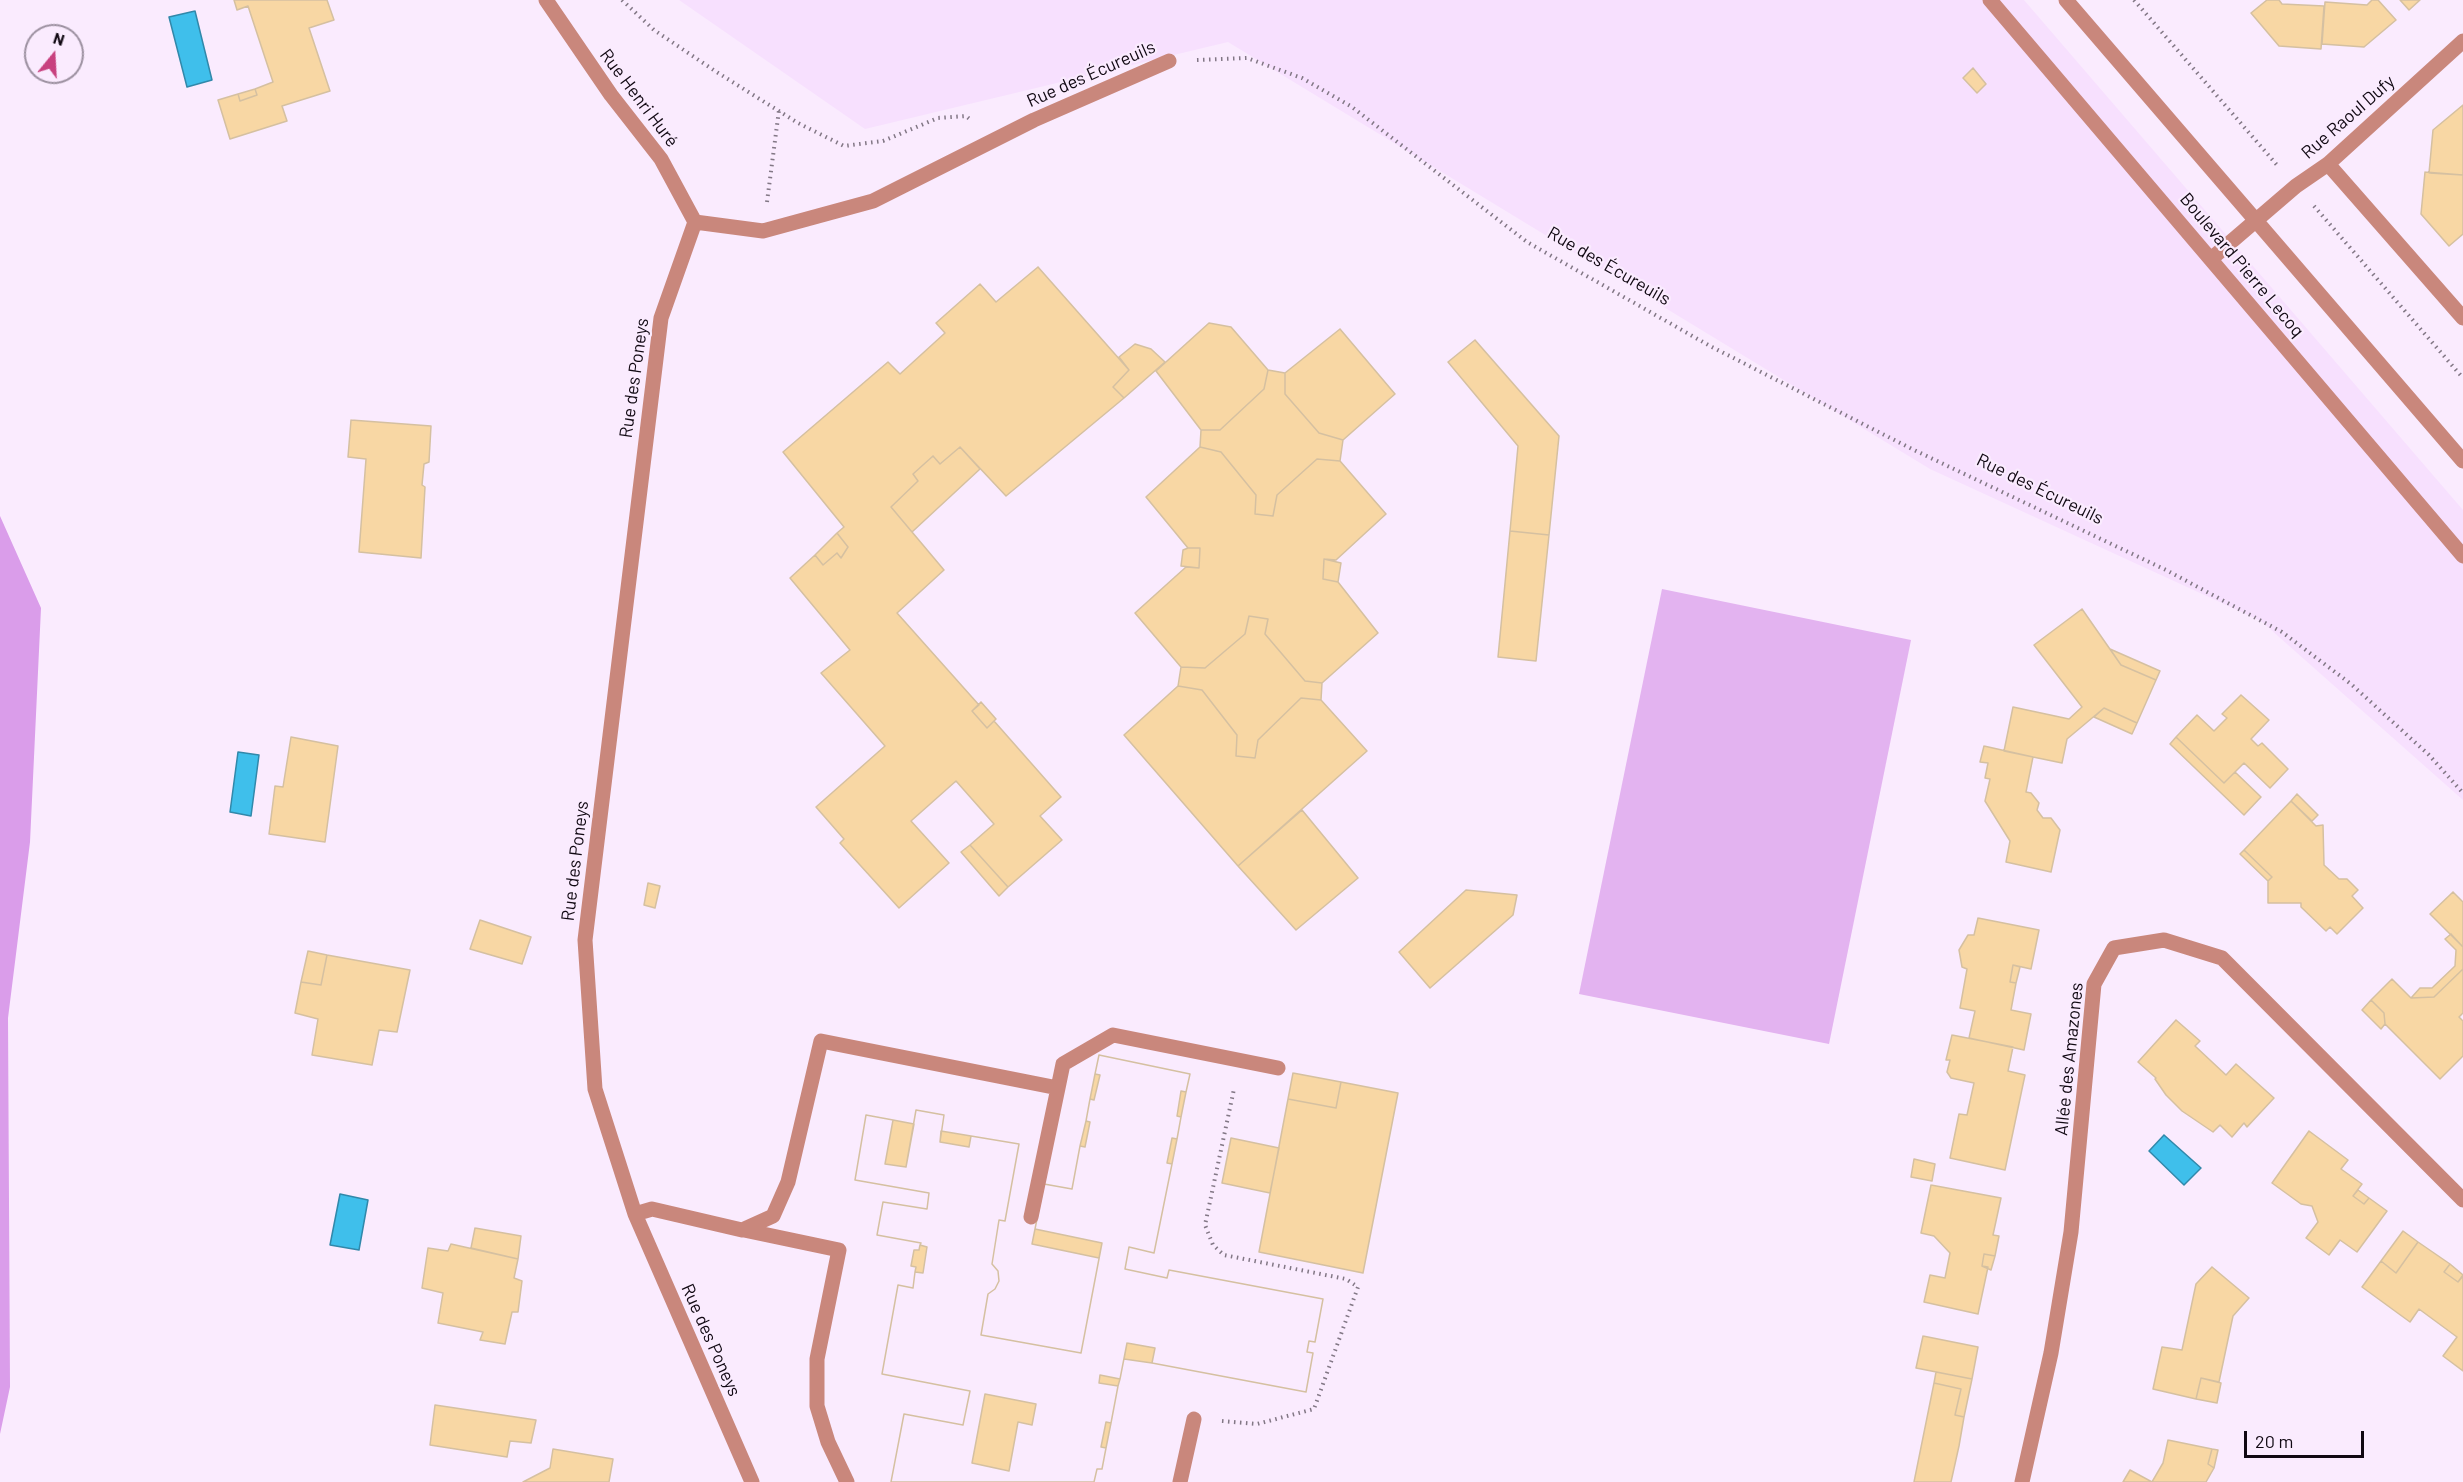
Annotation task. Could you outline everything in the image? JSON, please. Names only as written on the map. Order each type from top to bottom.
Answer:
[{"type":"street","name":"Rue Henri Huré","points":[[546,0],[610,95],[661,159],[695,222]]},
{"type":"street","name":"Boulevard Pierre Lecoq","points":[[1989,0],[2463,556]]},
{"type":"street","points":[[2066,0],[2463,461]]},
{"type":"street","name":"Rue Raoul Dufy","points":[[2211,259],[2296,186],[2328,164],[2463,40]]},
{"type":"street","name":"Rue des Écureuils","points":[[695,222],[763,231],[873,201],[987,144],[1169,61]]},
{"type":"street","points":[[2328,164],[2463,318]]},
{"type":"street","name":"Rue des Poneys","points":[[695,222],[661,318],[585,940],[595,1089],[635,1214],[752,1482]]},
{"type":"street","name":"Allée des Amazones","points":[[2022,1482],[2051,1353],[2071,1232],[2094,984],[2114,948],[2164,940],[2222,958],[2463,1200]]},
{"type":"street","points":[[1031,1216],[1063,1064],[1113,1035],[1278,1068]]},
{"type":"street","points":[[744,1230],[773,1216],[788,1182],[821,1041],[1058,1088]]},
{"type":"street","points":[[635,1214],[652,1209],[838,1250],[817,1359],[817,1406],[828,1442],[847,1482]]},
{"type":"street","points":[[1180,1482],[1194,1419]]},
{"type":"path","points":[[622,0],[654,30],[798,123],[844,146],[883,141],[938,118],[966,116],[978,127],[987,144]]},
{"type":"path","name":"Rue des Écureuils","points":[[1169,61],[1247,58],[1302,78],[1352,107],[1527,242],[1710,346],[1912,449],[2166,570],[2282,632],[2351,684],[2429,755],[2463,793]]},
{"type":"path","points":[[763,231],[779,110]]},
{"type":"path","points":[[1194,1419],[1257,1424],[1314,1409],[1358,1287],[1346,1279],[1224,1255],[1213,1245],[1205,1225],[1240,1060]]},
{"type":"shaded area","points":[[679,0],[2024,0],[2463,510],[2463,800],[2261,621],[1930,469],[1228,42],[865,129]]},
{"type":"shaded area","points":[[0,516],[41,608],[30,842],[8,1018],[10,1387],[0,1434]]},
{"type":"shaded area","points":[[1662,589],[1911,640],[1829,1044],[1579,994]]},
{"type":"water","points":[[195,11],[212,80],[187,87],[169,17]]},
{"type":"water","points":[[238,752],[259,755],[251,816],[230,812]]},
{"type":"water","points":[[2164,1135],[2201,1168],[2184,1185],[2149,1151]]},
{"type":"water","points":[[340,1194],[368,1200],[359,1250],[330,1245]]},
{"type":"building","points":[[234,0],[327,0],[334,20],[309,28],[330,91],[282,106],[287,121],[230,139],[218,100],[238,94],[240,101],[257,95],[255,89],[273,82],[248,6],[237,10]]},
{"type":"building","points":[[2267,0],[2279,0],[2282,4],[2324,6],[2321,49],[2279,46],[2251,13]]},
{"type":"building","points":[[2372,0],[2378,0],[2396,20],[2364,47],[2322,44],[2325,2],[2367,5]]},
{"type":"building","points":[[2400,0],[2420,0],[2409,10]]},
{"type":"building","points":[[1973,68],[1986,84],[1977,93],[1963,78]]},
{"type":"building","points":[[255,89],[257,95],[240,101],[238,94]]},
{"type":"building","points":[[2463,105],[2463,175],[2429,173],[2433,130]]},
{"type":"building","points":[[2425,172],[2463,175],[2463,234],[2449,246],[2421,214]]},
{"type":"building","points":[[1038,267],[1129,370],[1113,387],[1124,398],[1006,496],[960,447],[940,464],[933,456],[913,474],[918,481],[891,507],[944,570],[897,613],[979,705],[972,711],[987,728],[994,721],[1061,797],[1040,816],[1062,840],[1008,887],[970,845],[994,824],[956,781],[911,821],[949,863],[899,908],[840,843],[844,839],[816,807],[885,746],[821,673],[850,650],[790,578],[815,555],[823,565],[837,553],[841,558],[848,547],[837,533],[844,527],[783,452],[888,362],[900,374],[945,333],[936,323],[980,284],[996,302]]},
{"type":"building","points":[[1209,323],[1231,327],[1268,370],[1264,389],[1220,430],[1201,430],[1156,371]]},
{"type":"building","points":[[1340,329],[1395,394],[1343,440],[1319,433],[1285,394],[1285,373]]},
{"type":"building","points":[[1475,340],[1559,436],[1549,535],[1510,531],[1518,446],[1448,362]]},
{"type":"building","points":[[1135,344],[1151,349],[1165,362],[1124,398],[1113,387],[1129,370],[1119,357]]},
{"type":"building","points":[[1268,370],[1285,373],[1285,394],[1319,433],[1343,440],[1340,461],[1317,459],[1277,495],[1273,516],[1255,514],[1256,495],[1221,452],[1200,447],[1201,430],[1220,430],[1264,389]]},
{"type":"building","points":[[351,420],[431,426],[429,462],[424,464],[422,485],[425,487],[421,558],[359,552],[366,459],[348,457]]},
{"type":"building","points":[[960,447],[980,469],[912,532],[891,507],[918,481],[913,474],[933,456],[940,464]]},
{"type":"building","points":[[1200,447],[1221,452],[1256,495],[1255,514],[1273,516],[1277,495],[1317,459],[1340,461],[1386,514],[1336,560],[1324,559],[1323,579],[1338,582],[1378,633],[1322,683],[1305,681],[1265,634],[1268,619],[1249,616],[1245,634],[1205,668],[1181,667],[1135,613],[1186,567],[1199,568],[1200,548],[1188,548],[1146,497]]},
{"type":"building","points":[[1510,531],[1549,535],[1536,661],[1498,657]]},
{"type":"building","points":[[837,533],[848,547],[841,558],[837,553],[823,565],[815,555]]},
{"type":"building","points":[[1200,548],[1199,568],[1181,566],[1183,550]]},
{"type":"building","points":[[1324,559],[1341,563],[1338,582],[1323,579]]},
{"type":"building","points":[[2082,609],[2121,665],[2156,680],[2137,723],[2104,708],[2067,739],[2062,763],[2004,751],[2013,707],[2069,719],[2082,707],[2034,645]]},
{"type":"building","points":[[1249,616],[1268,619],[1265,634],[1305,681],[1322,683],[1321,700],[1301,698],[1258,740],[1255,758],[1236,756],[1237,735],[1202,690],[1178,686],[1181,667],[1205,668],[1245,634]]},
{"type":"building","points":[[2110,649],[2160,671],[2156,680],[2121,665]]},
{"type":"building","points":[[1178,686],[1202,690],[1237,735],[1236,756],[1255,758],[1258,740],[1301,698],[1321,700],[1367,751],[1238,866],[1124,735]]},
{"type":"building","points":[[2241,695],[2269,720],[2251,739],[2258,746],[2262,743],[2288,769],[2270,788],[2244,763],[2224,783],[2176,737],[2197,715],[2214,731],[2227,718],[2222,714]]},
{"type":"building","points":[[981,702],[996,719],[987,728],[972,711]]},
{"type":"building","points":[[2104,708],[2137,723],[2132,734],[2094,717]]},
{"type":"building","points":[[291,737],[338,746],[325,842],[269,834],[275,786],[283,787]]},
{"type":"building","points":[[2176,737],[2224,783],[2235,772],[2261,797],[2244,815],[2170,744]]},
{"type":"building","points":[[1984,746],[2033,757],[2026,792],[2031,793],[2039,803],[2037,810],[2043,818],[2051,818],[2060,830],[2051,872],[2006,862],[2010,841],[1985,801],[1990,779],[1985,778],[1988,763],[1980,762]]},
{"type":"building","points":[[2297,794],[2318,815],[2312,821],[2291,801]]},
{"type":"building","points":[[2291,801],[2316,826],[2323,825],[2324,865],[2339,879],[2347,879],[2358,890],[2352,896],[2363,908],[2337,934],[2330,927],[2326,931],[2301,907],[2301,903],[2268,903],[2268,881],[2272,877],[2244,850]]},
{"type":"building","points":[[1302,810],[1358,878],[1296,930],[1238,866]]},
{"type":"building","points":[[970,845],[1008,887],[999,896],[961,852]]},
{"type":"building","points":[[2244,850],[2272,877],[2268,881],[2240,854]]},
{"type":"building","points":[[648,883],[660,886],[655,908],[644,905]]},
{"type":"building","points":[[1466,890],[1517,895],[1513,915],[1430,988],[1399,952]]},
{"type":"building","points":[[2453,892],[2463,902],[2463,947],[2430,914]]},
{"type":"building","points":[[1978,918],[2039,930],[2031,969],[2013,965],[2010,982],[2016,983],[2011,1010],[2031,1014],[2024,1050],[1969,1038],[1975,1011],[1960,1008],[1967,969],[1962,967],[1959,950],[1968,935],[1974,935]]},
{"type":"building","points":[[480,920],[531,937],[522,964],[470,949]]},
{"type":"building","points":[[2451,934],[2463,947],[2463,969],[2434,997],[2411,998],[2420,988],[2432,988],[2455,966],[2456,950],[2445,939]]},
{"type":"building","points":[[308,951],[327,955],[321,985],[301,982]]},
{"type":"building","points":[[327,955],[410,970],[397,1032],[379,1030],[372,1065],[312,1055],[318,1019],[295,1013],[301,982],[321,985]]},
{"type":"building","points":[[2013,965],[2020,967],[2016,983],[2010,982]]},
{"type":"building","points":[[2463,969],[2463,1013],[2459,1017],[2463,1021],[2463,1056],[2440,1079],[2385,1024],[2384,1013],[2371,1000],[2392,979],[2411,998],[2434,997]]},
{"type":"building","points":[[2371,1000],[2384,1013],[2385,1024],[2381,1029],[2362,1010]]},
{"type":"building","points":[[2176,1020],[2200,1041],[2195,1046],[2226,1075],[2236,1064],[2274,1098],[2247,1127],[2244,1123],[2232,1137],[2220,1125],[2213,1132],[2182,1111],[2166,1095],[2156,1078],[2138,1062]]},
{"type":"building","points":[[1952,1035],[2013,1047],[2008,1071],[2025,1075],[2005,1170],[1950,1158],[1959,1114],[1967,1115],[1974,1083],[1951,1078],[1947,1072],[1950,1060],[1946,1060]]},
{"type":"building","points":[[1099,1055],[1190,1074],[1186,1092],[1181,1091],[1177,1116],[1181,1117],[1177,1139],[1172,1138],[1167,1163],[1172,1164],[1154,1253],[1129,1247],[1125,1269],[1167,1278],[1169,1270],[1323,1299],[1315,1342],[1309,1341],[1307,1352],[1313,1353],[1306,1392],[1152,1363],[1155,1348],[1127,1343],[1120,1379],[1100,1375],[1099,1383],[1118,1386],[1111,1423],[1106,1422],[1101,1447],[1106,1448],[1102,1469],[1097,1469],[1094,1482],[891,1482],[904,1414],[963,1425],[970,1391],[882,1374],[898,1285],[913,1288],[915,1272],[923,1273],[927,1247],[920,1245],[921,1243],[877,1235],[883,1202],[927,1209],[929,1193],[855,1180],[866,1115],[893,1120],[885,1164],[906,1167],[916,1110],[944,1115],[940,1142],[969,1147],[971,1136],[1019,1144],[1005,1221],[999,1220],[992,1264],[998,1271],[999,1281],[995,1289],[988,1294],[981,1335],[1081,1353],[1102,1243],[1035,1229],[1044,1184],[1072,1189],[1080,1146],[1085,1147],[1090,1122],[1086,1121],[1090,1099],[1094,1100],[1100,1075],[1095,1074]],"holes":[[[985,1394],[1036,1404],[1032,1425],[1018,1422],[1009,1471],[972,1463]]]},
{"type":"building","points":[[1099,1055],[1190,1074],[1186,1092],[1181,1091],[1177,1116],[1181,1117],[1177,1139],[1172,1138],[1167,1163],[1172,1164],[1154,1253],[1129,1247],[1125,1269],[1167,1278],[1169,1270],[1323,1299],[1315,1342],[1309,1341],[1307,1352],[1313,1353],[1306,1392],[1152,1363],[1155,1348],[1127,1343],[1120,1379],[1100,1375],[1099,1383],[1118,1386],[1111,1423],[1106,1422],[1101,1447],[1106,1448],[1102,1469],[1097,1469],[1094,1482],[891,1482],[904,1414],[963,1425],[970,1391],[882,1374],[898,1285],[913,1288],[915,1272],[923,1273],[927,1247],[920,1245],[921,1243],[877,1235],[883,1202],[927,1209],[929,1193],[855,1180],[866,1115],[893,1120],[885,1164],[906,1167],[916,1110],[944,1115],[940,1142],[969,1147],[971,1136],[1019,1144],[1005,1221],[999,1220],[992,1264],[998,1271],[999,1281],[995,1289],[988,1294],[981,1335],[1081,1353],[1102,1243],[1035,1229],[1044,1184],[1072,1189],[1080,1146],[1085,1147],[1090,1122],[1086,1121],[1090,1099],[1094,1100],[1100,1075],[1095,1074]]},
{"type":"building","points":[[1293,1073],[1341,1082],[1336,1108],[1288,1099]]},
{"type":"building","points":[[1095,1074],[1100,1075],[1094,1100],[1090,1099]]},
{"type":"building","points":[[1341,1082],[1398,1093],[1363,1273],[1259,1252],[1288,1099],[1336,1108]]},
{"type":"building","points":[[1181,1091],[1186,1092],[1181,1117],[1177,1116]]},
{"type":"building","points":[[893,1120],[914,1124],[906,1167],[885,1164]]},
{"type":"building","points":[[1086,1121],[1090,1122],[1085,1147],[1080,1146]]},
{"type":"building","points":[[941,1131],[971,1136],[969,1147],[940,1142]]},
{"type":"building","points":[[2309,1131],[2348,1160],[2341,1169],[2362,1184],[2353,1196],[2364,1204],[2369,1198],[2387,1211],[2357,1252],[2340,1240],[2329,1255],[2306,1238],[2318,1222],[2312,1206],[2301,1204],[2272,1183]]},
{"type":"building","points":[[1172,1138],[1177,1139],[1172,1164],[1167,1163]]},
{"type":"building","points":[[1231,1138],[1279,1148],[1270,1193],[1222,1183]]},
{"type":"building","points":[[1914,1159],[1935,1164],[1932,1181],[1911,1177]]},
{"type":"building","points":[[1931,1185],[2001,1198],[1993,1235],[1999,1236],[1995,1256],[1984,1254],[1982,1266],[1988,1267],[1978,1314],[1924,1302],[1930,1275],[1945,1278],[1950,1253],[1934,1236],[1921,1233]]},
{"type":"building","points":[[2358,1190],[2369,1198],[2364,1204],[2353,1196]]},
{"type":"building","points":[[475,1228],[521,1236],[518,1259],[471,1248]]},
{"type":"building","points":[[1035,1229],[1102,1243],[1099,1258],[1032,1244]]},
{"type":"building","points":[[2403,1231],[2418,1242],[2396,1273],[2381,1261]]},
{"type":"building","points":[[2418,1242],[2450,1264],[2444,1272],[2458,1282],[2463,1276],[2463,1371],[2443,1356],[2457,1337],[2419,1309],[2410,1322],[2362,1287],[2381,1261],[2396,1273]]},
{"type":"building","points":[[451,1244],[518,1259],[514,1278],[522,1281],[518,1312],[512,1312],[505,1344],[480,1340],[483,1332],[438,1323],[443,1293],[422,1288],[428,1248],[448,1251]]},
{"type":"building","points":[[920,1245],[927,1247],[923,1273],[915,1272],[916,1267],[911,1266],[914,1250],[919,1250]]},
{"type":"building","points":[[1984,1254],[1995,1256],[1991,1270],[1982,1266]]},
{"type":"building","points":[[2450,1264],[2463,1275],[2458,1282],[2444,1272]]},
{"type":"building","points":[[2212,1267],[2249,1298],[2233,1316],[2219,1382],[2201,1378],[2196,1399],[2153,1389],[2162,1347],[2182,1350],[2196,1284]]},
{"type":"building","points":[[1923,1336],[1978,1347],[1972,1379],[1916,1368]]},
{"type":"building","points":[[1127,1343],[1155,1348],[1152,1363],[1124,1359]]},
{"type":"building","points":[[1936,1372],[1972,1379],[1964,1417],[1955,1415],[1961,1389],[1934,1383]]},
{"type":"building","points":[[1100,1375],[1120,1379],[1118,1386],[1099,1383]]},
{"type":"building","points":[[2201,1378],[2221,1383],[2217,1403],[2196,1399]]},
{"type":"building","points":[[1934,1383],[1961,1389],[1955,1415],[1964,1417],[1959,1446],[1951,1482],[1914,1482]]},
{"type":"building","points":[[435,1405],[536,1420],[531,1443],[510,1441],[507,1457],[430,1445]]},
{"type":"building","points":[[1106,1422],[1111,1423],[1106,1448],[1101,1447]]},
{"type":"building","points":[[2168,1440],[2212,1449],[2208,1464],[2214,1468],[2206,1482],[2152,1482],[2163,1463]]},
{"type":"building","points":[[553,1449],[613,1459],[609,1482],[523,1482],[550,1468]]},
{"type":"building","points":[[2212,1449],[2218,1450],[2214,1468],[2208,1464]]},
{"type":"building","points":[[2130,1470],[2152,1482],[2123,1482]]}]
